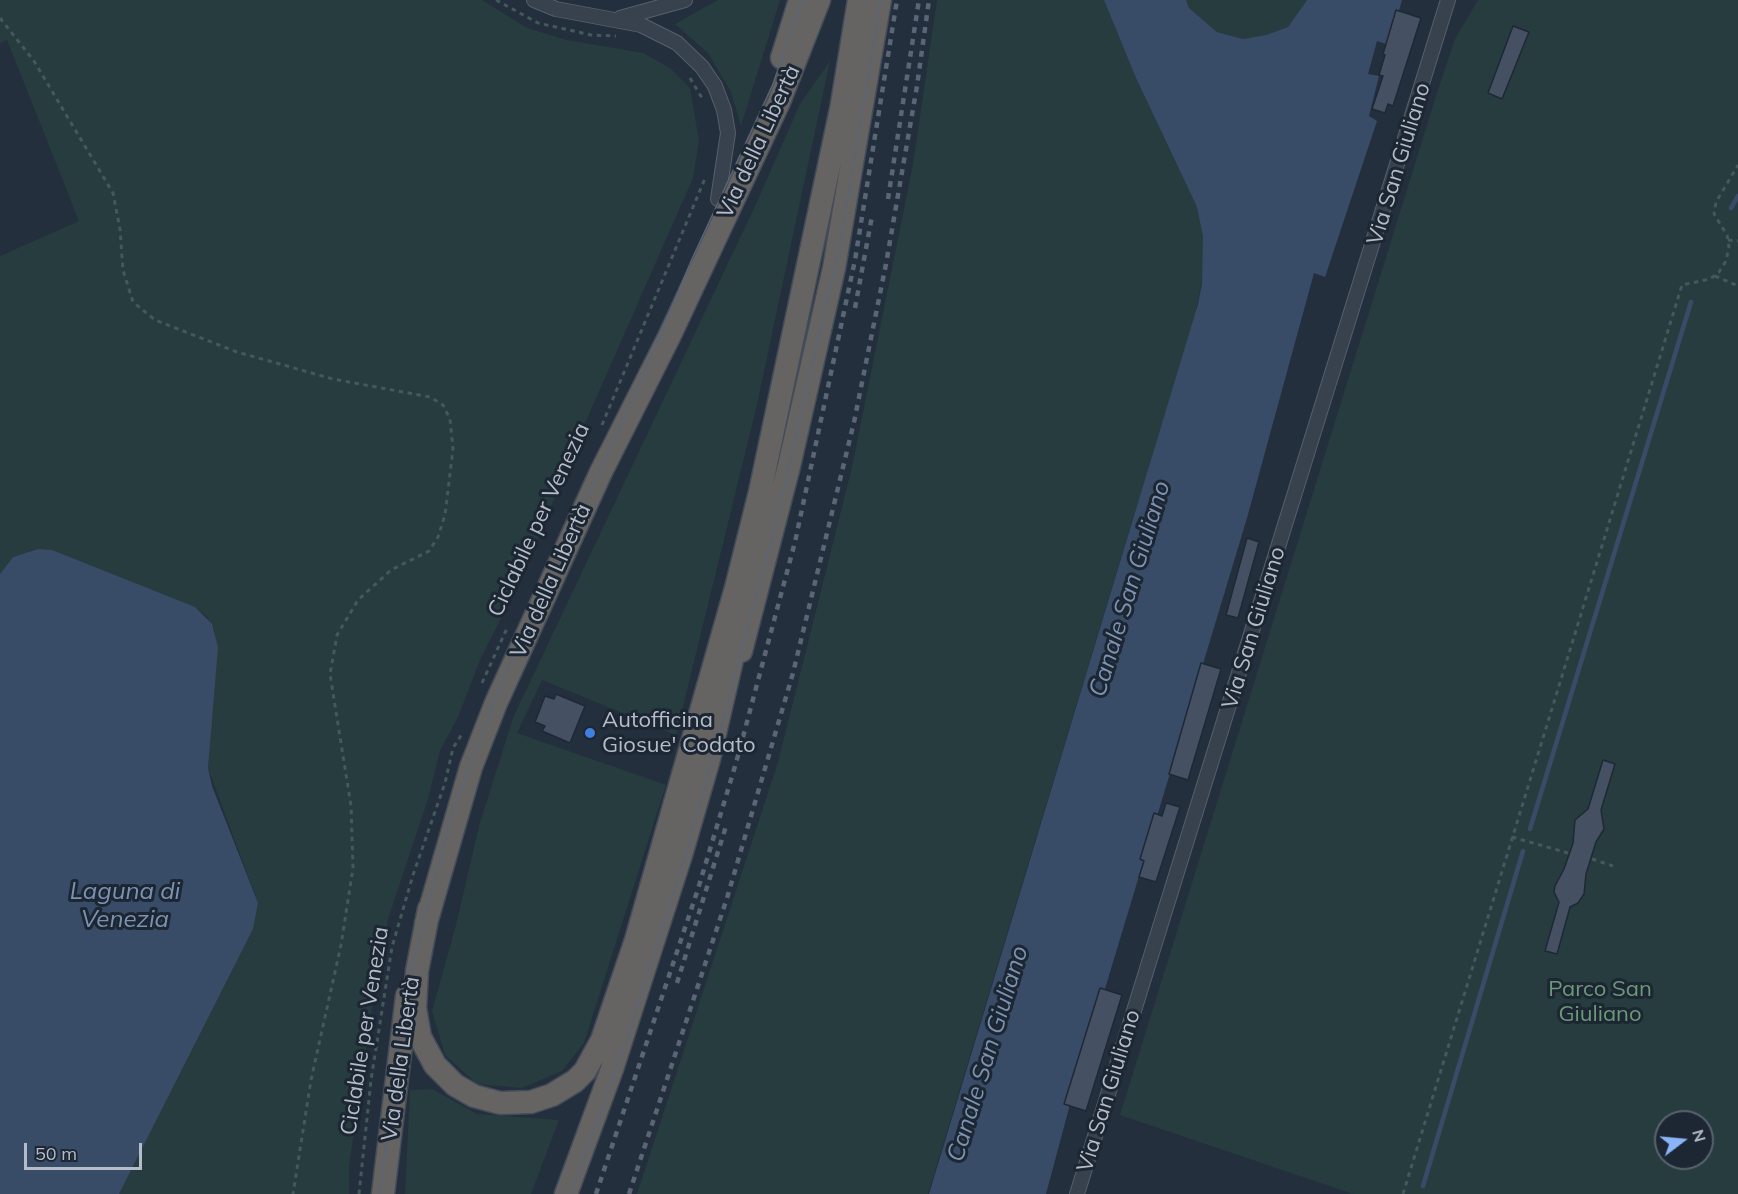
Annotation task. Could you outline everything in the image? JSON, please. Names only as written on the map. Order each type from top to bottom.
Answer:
[{"type":"highway","points":[[636,398],[670,307],[778,67],[800,0]]},
{"type":"highway","name":"Via della Libertà","points":[[383,1194],[404,1009],[429,909],[471,767],[496,703],[636,398],[674,327],[774,113],[819,0]]},
{"type":"highway","points":[[708,759],[772,482],[803,327],[859,0]]},
{"type":"highway","points":[[566,1194],[647,963],[747,631],[806,399],[854,165],[880,0]]},
{"type":"highway","points":[[429,909],[417,971],[415,1008],[420,1037],[435,1065],[455,1085],[474,1096],[500,1103],[531,1102],[552,1095],[575,1081],[585,1071],[602,1040],[636,940],[736,588],[760,492],[844,95]]},
{"type":"street","points":[[534,0],[556,9],[641,24],[661,32],[690,55],[716,86],[724,110],[728,133],[718,199]]},
{"type":"street","points":[[613,20],[685,0]]},
{"type":"street","name":"Via San Giuliano","points":[[1077,1194],[1431,61],[1448,0]]},
{"type":"street","name":"Via San Giuliano","points":[[1431,61],[1457,0]]},
{"type":"path","points":[[496,0],[537,23],[591,35],[623,37]]},
{"type":"path","points":[[0,18],[34,61],[113,193],[120,229],[123,270],[133,302],[154,320],[237,352],[333,379],[430,397],[443,405],[450,419],[453,449],[445,515],[438,537],[429,551],[392,570],[358,600],[337,636],[330,674],[351,806],[353,868],[341,945],[311,1080],[293,1194]]},
{"type":"path","points":[[685,70],[705,103]]},
{"type":"path","points":[[1402,1194],[1682,285],[1702,282],[1715,276],[1726,261],[1728,240],[1724,227],[1714,214],[1716,202],[1738,165]]},
{"type":"path","name":"Ciclabile per Venezia","points":[[600,430],[707,173]]},
{"type":"path","points":[[1728,240],[1738,241]]},
{"type":"path","points":[[1715,276],[1738,286]]},
{"type":"path","name":"Ciclabile per Venezia","points":[[480,690],[491,660],[511,621]]},
{"type":"path","name":"Ciclabile per Venezia","points":[[359,1194],[371,1080],[392,947],[413,875],[445,783],[453,748],[465,730]]},
{"type":"path","points":[[1512,837],[1568,853]]},
{"type":"path","points":[[1592,859],[1613,866]]},
{"type":"green space","points":[[0,0],[482,0],[527,28],[567,40],[643,53],[670,68],[690,88],[699,141],[693,178],[575,446],[527,567],[480,660],[458,717],[440,751],[427,802],[388,919],[376,980],[349,1166],[349,1194],[119,1194],[253,929],[258,903],[208,768],[215,631],[207,617],[195,607],[38,549],[13,557],[0,574],[0,256],[79,221],[7,40],[0,43]]},
{"type":"green space","points":[[718,0],[780,0],[741,126],[731,92],[708,53],[675,24]]},
{"type":"green space","points":[[937,0],[1104,0],[1136,78],[1197,207],[1203,237],[1203,274],[1196,311],[928,1194],[637,1194],[778,762],[852,467],[913,164]]},
{"type":"green space","points":[[1186,0],[1307,0],[1288,27],[1266,35],[1243,39],[1217,32],[1189,8]]},
{"type":"green space","name":"Parco San Giuliano","points":[[1478,0],[1738,0],[1738,1194],[1353,1194],[1120,1115],[1455,39]]},
{"type":"green space","points":[[830,61],[756,409],[676,735],[542,680],[517,733],[666,785],[584,1043],[562,1071],[522,1088],[477,1084],[445,1055],[432,1011],[456,925],[479,826],[513,718],[756,204],[800,104]]},
{"type":"green space","points":[[432,1089],[477,1114],[559,1120],[531,1194],[405,1194],[410,1090]]},
{"type":"water","name":"Canale San Giuliano","points":[[1104,0],[1186,0],[1189,8],[1217,32],[1243,39],[1266,35],[1288,27],[1307,0],[1402,0],[1389,45],[1377,41],[1368,74],[1379,76],[1369,116],[1377,121],[1325,277],[1314,273],[1247,518],[1069,1108],[1046,1194],[929,1194],[1198,304],[1202,283],[1203,237],[1197,207],[1136,78]]},
{"type":"water","name":"Laguna di Venezia","points":[[38,549],[52,550],[195,607],[212,624],[218,647],[208,768],[212,786],[258,903],[253,929],[119,1194],[0,1194],[0,574],[13,557]]},
{"type":"building","points":[[1396,10],[1421,18],[1393,106],[1388,104],[1385,113],[1372,109],[1383,76],[1379,75],[1385,55],[1383,54]]},
{"type":"building","points":[[1513,26],[1529,32],[1502,99],[1488,93]]},
{"type":"building","points":[[1247,538],[1259,542],[1238,618],[1226,615]]},
{"type":"building","points":[[1201,663],[1221,669],[1188,780],[1169,774]]},
{"type":"building","points":[[556,694],[585,706],[570,743],[542,731],[545,726],[535,722],[545,696],[554,699]]},
{"type":"building","points":[[1603,760],[1615,764],[1601,810],[1604,829],[1596,842],[1586,874],[1584,894],[1578,903],[1570,907],[1557,954],[1545,951],[1559,902],[1554,892],[1555,886],[1573,843],[1575,820],[1588,809]]},
{"type":"building","points":[[1166,803],[1180,807],[1156,882],[1139,877],[1144,861],[1140,859],[1154,813],[1162,816]]},
{"type":"building","points":[[1100,988],[1122,995],[1086,1111],[1064,1104]]},
{"type":"waterway","points":[[1731,208],[1738,196]]},
{"type":"waterway","points":[[1530,829],[1691,302]]},
{"type":"waterway","points":[[1423,1186],[1523,851]]},
{"type":"tram line","points":[[380,1194],[403,1002],[451,816],[503,679],[634,397],[692,259],[773,84],[802,0]]},
{"type":"tram line","points":[[571,1194],[626,1041],[685,857],[773,535],[841,240],[881,0]]},
{"type":"railway","points":[[596,1194],[698,889],[736,763],[795,542],[855,260],[897,0]]},
{"type":"railway","points":[[888,199],[919,0]]},
{"type":"railway","points":[[629,1194],[727,898],[793,673],[854,422],[886,264],[917,86],[929,0]]},
{"type":"railway","points":[[855,308],[872,216]]},
{"type":"railway","points":[[677,983],[727,823]]},
{"type":"place","name":"Autofficina Giosue' Codato","points":[[590,733]]}]
